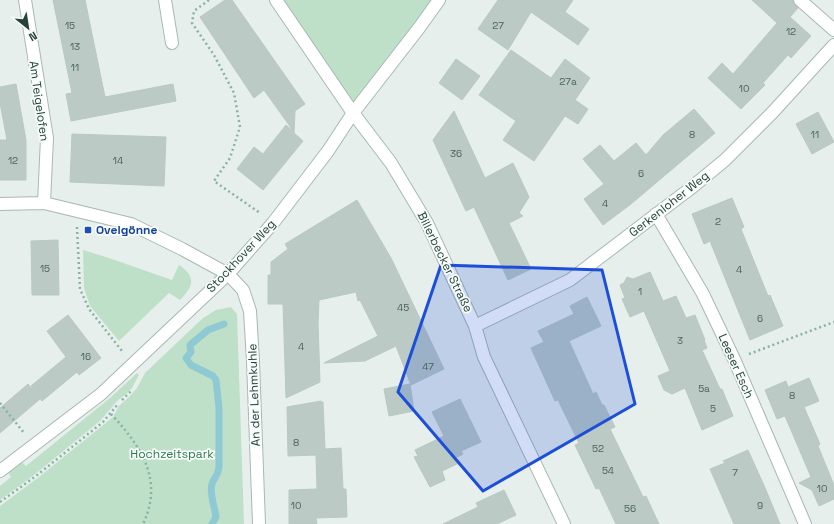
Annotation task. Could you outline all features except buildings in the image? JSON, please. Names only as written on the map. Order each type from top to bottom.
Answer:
[{"type":"street","name":"Am Teigelofen","points":[[25,0],[47,138],[44,203]]},
{"type":"street","points":[[165,0],[172,44]]},
{"type":"street","name":"Billerbecker Straße","points":[[276,0],[353,113],[391,163],[428,223],[476,326],[484,357],[564,524]]},
{"type":"street","name":"Stockhover Weg","points":[[0,471],[101,394],[134,365],[228,274],[273,222],[328,151],[353,113],[419,28],[438,0]]},
{"type":"street","points":[[800,0],[834,30]]},
{"type":"street","name":"Gerkenloher Weg","points":[[476,326],[570,280],[691,188],[725,160],[772,113],[834,45]]},
{"type":"street","points":[[0,204],[44,203],[131,224],[228,274]]},
{"type":"street","name":"Leeser Esch","points":[[656,214],[703,294],[734,359],[805,524]]},
{"type":"street","name":"An der Lehmkuhle","points":[[228,274],[243,290],[250,311],[254,361],[259,524]]},
{"type":"path","points":[[209,0],[194,11],[192,23],[214,55],[234,93],[240,127],[230,158],[214,181],[273,222]]},
{"type":"path","points":[[0,502],[36,476],[103,422],[118,403],[135,388],[142,374],[89,309],[80,289],[76,211]]},
{"type":"path","points":[[734,359],[834,322]]},
{"type":"path","points":[[0,403],[34,445]]},
{"type":"path","points":[[110,414],[128,432],[151,475],[152,496],[148,515],[143,524]]},
{"type":"highlighted area","points":[[441,265],[602,270],[635,404],[483,491],[398,392]]},
{"type":"green space","points":[[276,0],[439,0],[353,113]]},
{"type":"green space","points":[[83,250],[172,280],[179,265],[189,274],[191,278],[190,286],[188,291],[180,300],[169,293],[119,341],[90,306],[84,288]]},
{"type":"green space","name":"Hochzeitspark","points":[[231,307],[237,314],[244,524],[0,524],[0,506],[39,477],[113,417],[119,406],[137,388],[145,373],[203,318],[216,310]]},
{"type":"green space","points":[[137,373],[139,375],[132,388],[117,401],[100,421],[34,475],[0,500],[0,486],[11,477],[9,474],[10,470],[19,463],[23,463],[26,466],[110,398]]},
{"type":"waterway","points":[[212,524],[216,517],[211,488],[218,473],[219,467],[219,408],[216,380],[213,376],[191,365],[186,358],[191,352],[190,345],[208,330],[224,324]]},
{"type":"place","name":"Ovelgönne","points":[[88,230]]}]
